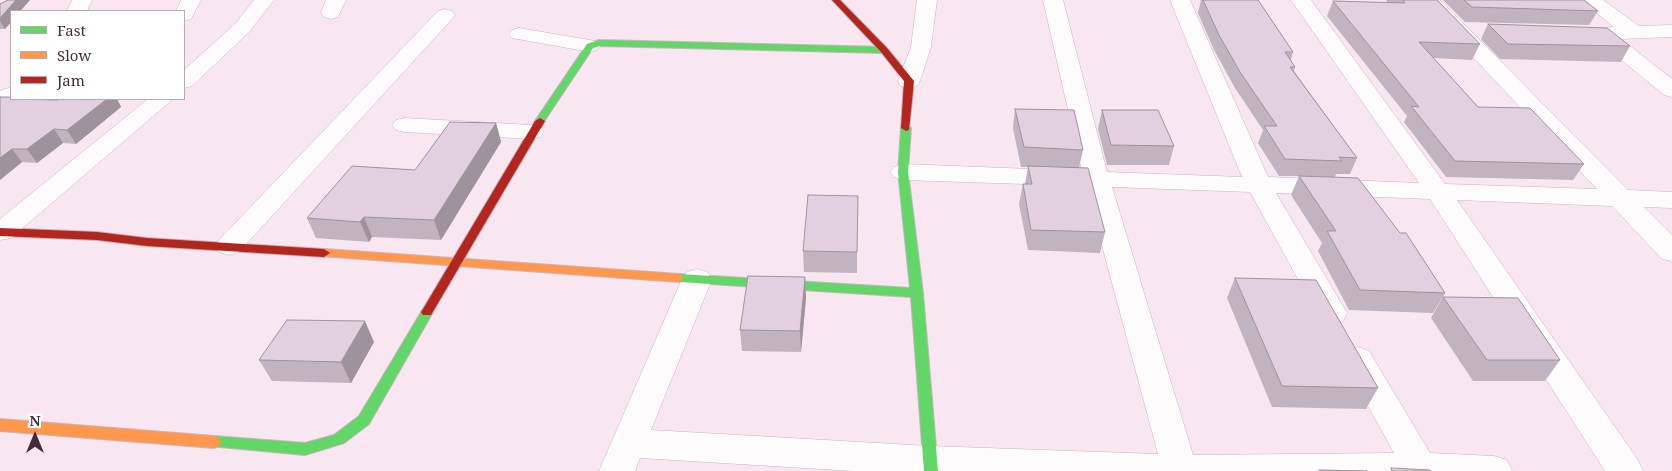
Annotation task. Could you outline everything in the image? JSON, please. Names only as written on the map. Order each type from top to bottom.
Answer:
[{"type":"street","points":[[185,13],[191,0]]},
{"type":"street","points":[[185,80],[242,28],[264,0]]},
{"type":"street","points":[[836,0],[884,50],[909,81]]},
{"type":"street","points":[[927,0],[921,47],[909,81],[903,172],[917,293],[931,466]]},
{"type":"street","points":[[1053,0],[1096,178],[1180,470]]},
{"type":"street","points":[[1180,0],[1258,184],[1420,468]]},
{"type":"street","points":[[1301,0],[1438,192],[1625,471]]},
{"type":"street","points":[[1429,0],[1672,252]]},
{"type":"street","points":[[1590,0],[1636,33]]},
{"type":"street","points":[[229,246],[445,15]]},
{"type":"street","points":[[1457,30],[1485,31]]},
{"type":"street","points":[[1560,33],[1604,35],[1672,31]]},
{"type":"street","points":[[519,34],[590,46],[599,44],[884,50]]},
{"type":"street","points":[[1604,35],[1672,90]]},
{"type":"street","points":[[0,425],[305,449],[339,439],[364,420],[532,132],[590,46]]},
{"type":"street","points":[[0,232],[161,100]]},
{"type":"street","points":[[404,125],[532,132]]},
{"type":"street","points":[[903,172],[1672,200]]},
{"type":"street","points":[[0,232],[97,236],[148,242],[229,246],[456,264],[917,293]]},
{"type":"street","points":[[697,279],[623,457],[931,466],[1282,471],[1420,468],[1483,471]]},
{"type":"building","points":[[8,0],[16,0],[0,18],[0,4]]},
{"type":"building","points":[[1203,0],[1258,0],[1293,52],[1285,52],[1295,67],[1290,67],[1357,158],[1339,157],[1342,161],[1285,159],[1264,126],[1277,126],[1240,72],[1219,35]]},
{"type":"building","points":[[1403,0],[1437,0],[1480,44],[1419,42],[1478,107],[1530,108],[1584,164],[1455,161],[1411,106],[1419,107],[1333,1],[1405,3]]},
{"type":"building","points":[[1464,0],[1584,0],[1598,11],[1472,7]]},
{"type":"building","points":[[1488,24],[1607,28],[1630,46],[1508,44]]},
{"type":"building","points":[[0,97],[10,97],[10,100],[106,100],[67,130],[54,129],[27,149],[12,149],[0,158]]},
{"type":"building","points":[[1015,109],[1074,110],[1083,150],[1024,147]]},
{"type":"building","points":[[1102,110],[1158,110],[1174,146],[1111,145]]},
{"type":"building","points":[[450,122],[496,123],[434,220],[364,217],[360,222],[307,218],[352,166],[415,170]]},
{"type":"building","points":[[1028,166],[1088,168],[1105,232],[1031,230],[1023,184],[1032,184]]},
{"type":"building","points":[[1299,176],[1358,178],[1400,233],[1406,233],[1445,293],[1360,290],[1327,231],[1336,231]]},
{"type":"building","points":[[808,195],[858,196],[857,252],[803,251]]},
{"type":"building","points":[[748,276],[805,277],[800,331],[740,330]]},
{"type":"building","points":[[1235,278],[1316,280],[1378,388],[1282,386]]},
{"type":"building","points":[[1443,297],[1518,298],[1560,360],[1487,360]]},
{"type":"building","points":[[287,320],[365,321],[341,362],[259,360]]},
{"type":"building","points":[[1391,468],[1430,470],[1431,471],[1392,471]]},
{"type":"building","points":[[1319,470],[1367,471],[1320,471]]},
{"type":"traffic: fast","points":[[540,121],[590,46],[599,43],[884,50]]},
{"type":"traffic: fast","points":[[906,128],[903,172],[917,293],[931,471]]},
{"type":"traffic: fast","points":[[679,278],[917,293]]},
{"type":"traffic: fast","points":[[214,442],[305,449],[339,439],[364,420],[427,312]]},
{"type":"traffic: slow","points":[[324,253],[679,278]]},
{"type":"traffic: slow","points":[[0,425],[214,442]]},
{"type":"traffic: jam","points":[[836,0],[884,50],[909,81],[906,128]]},
{"type":"traffic: jam","points":[[427,312],[540,121]]},
{"type":"traffic: jam","points":[[0,232],[97,236],[147,242],[324,253]]}]
